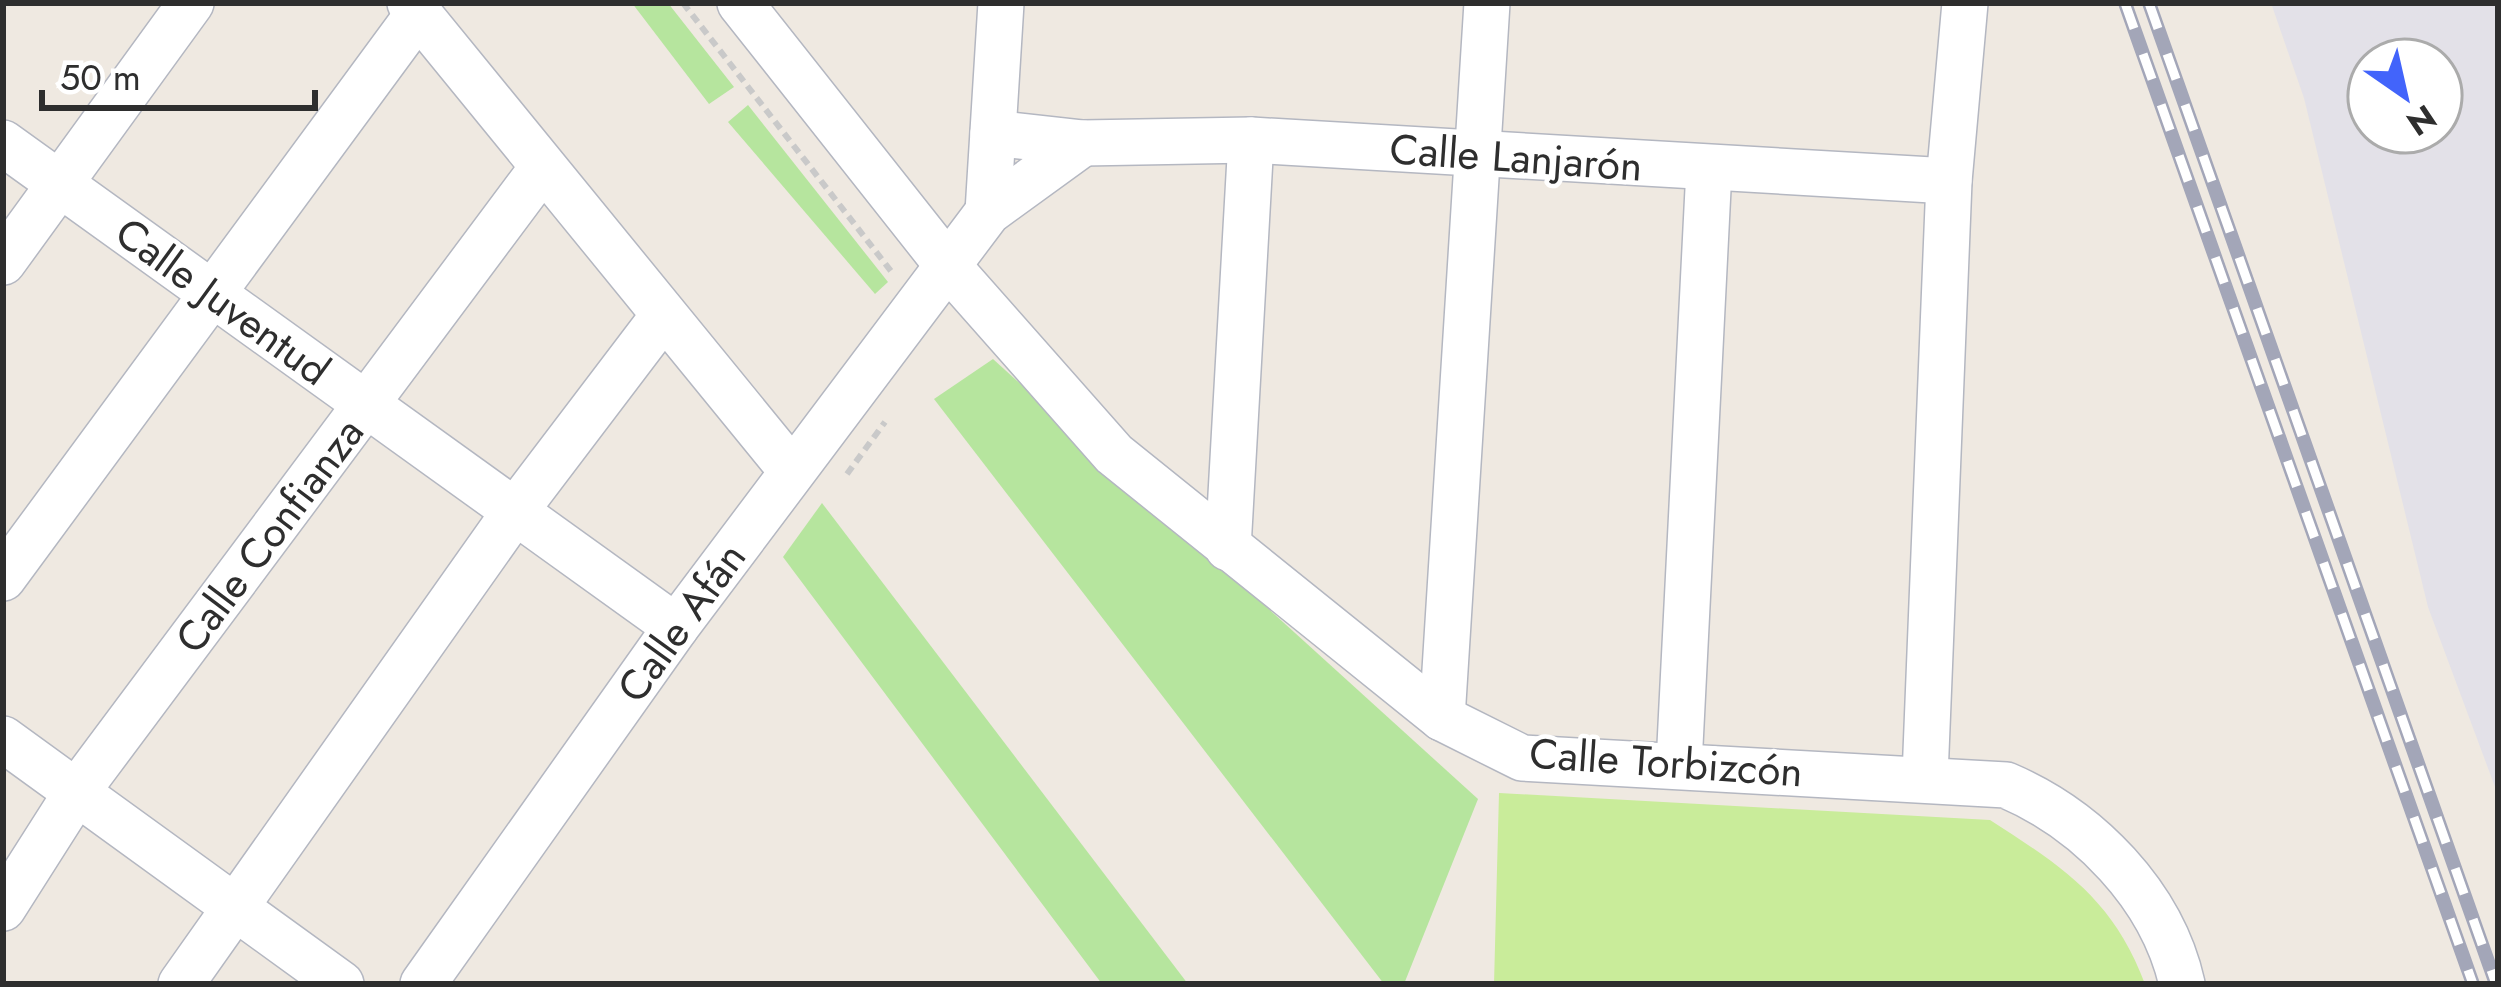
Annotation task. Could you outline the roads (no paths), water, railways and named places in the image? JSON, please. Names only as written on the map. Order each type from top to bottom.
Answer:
[{"type":"street","points":[[3,262],[191,3]]},
{"type":"street","name":"Calle Torbizcón","points":[[740,3],[948,266],[1114,454],[1442,718],[1522,758],[2006,784],[2037,798],[2095,841],[2146,900],[2164,932],[2182,984]]},
{"type":"street","points":[[988,212],[1001,3]]},
{"type":"street","points":[[1442,718],[1487,3]]},
{"type":"street","points":[[1925,777],[1949,181],[1965,3]]},
{"type":"street","points":[[3,578],[414,8],[792,470]]},
{"type":"street","name":"Calle Lanjarón","points":[[993,133],[1083,143],[1251,140],[1949,181]]},
{"type":"street","points":[[1228,548],[1251,140]]},
{"type":"street","name":"Calle Juventud","points":[[3,143],[676,627]]},
{"type":"street","points":[[948,266],[988,212],[1083,143]]},
{"type":"street","name":"Calle Confianza","points":[[3,908],[78,790],[543,167]]},
{"type":"street","points":[[1679,765],[1709,169]]},
{"type":"street","name":"Calle Afán","points":[[423,984],[676,627],[948,266]]},
{"type":"street","points":[[182,984],[232,906],[516,510],[664,315]]},
{"type":"street","points":[[3,739],[341,984]]},
{"type":"railway","points":[[2125,3],[2473,984]]},
{"type":"railway","points":[[2149,3],[2496,984]]}]
